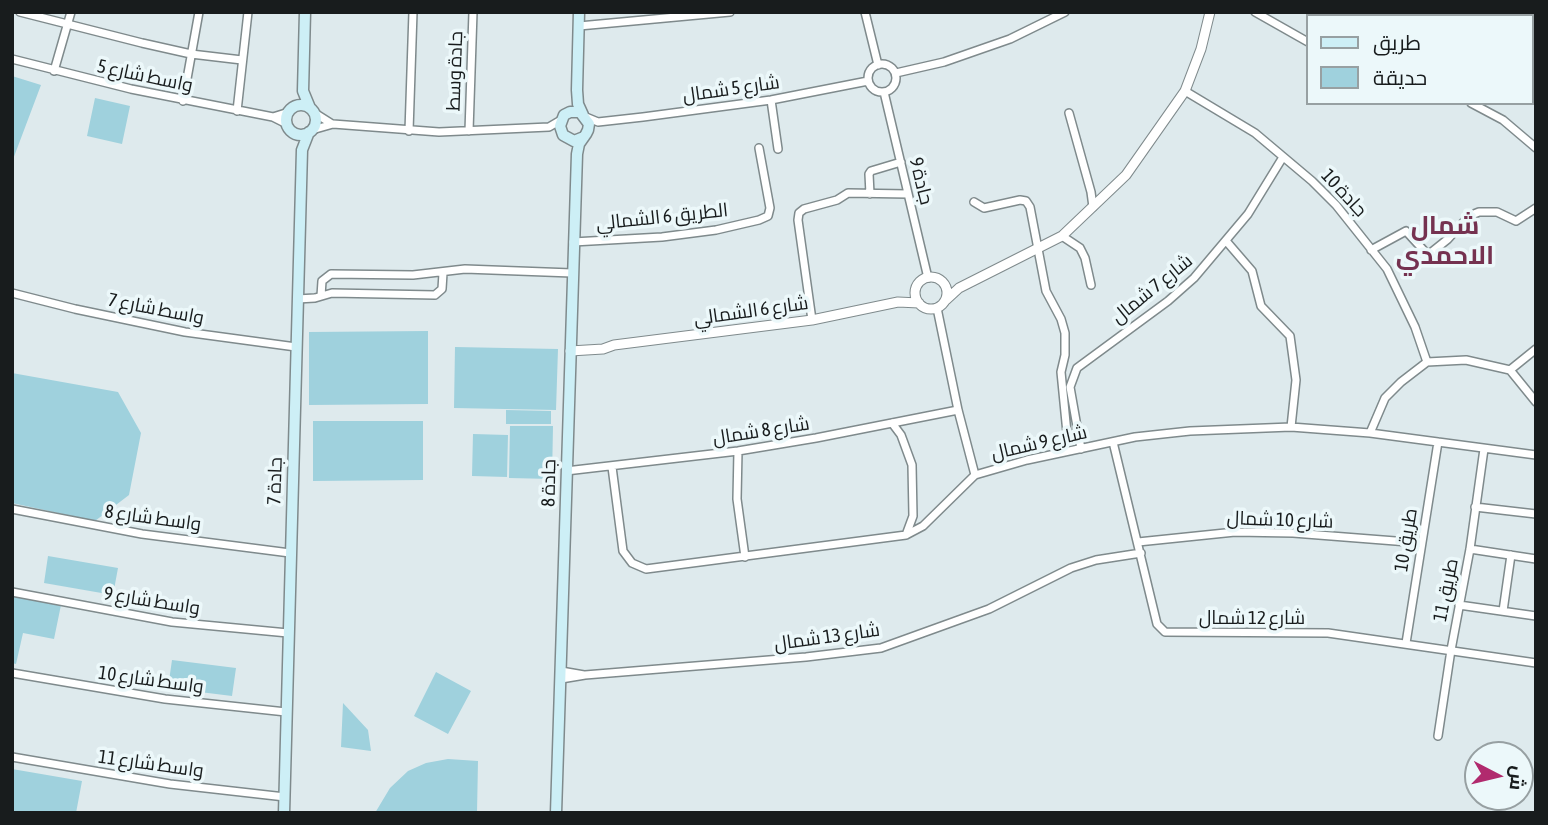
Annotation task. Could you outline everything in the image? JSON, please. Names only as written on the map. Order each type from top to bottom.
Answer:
[{"type":"main road","points":[[303,12],[303,91],[301,100],[292,109],[290,129],[304,135],[311,131],[316,121],[303,91]]},
{"type":"main road","points":[[577,90],[560,126],[566,138],[585,136],[589,124],[578,104],[579,12]]},
{"type":"main road","points":[[292,109],[305,106],[311,110]]},
{"type":"main road","points":[[563,117],[575,111],[583,115]]},
{"type":"main road","name":"جادة 7","points":[[284,813],[302,150],[300,141],[290,129]]},
{"type":"main road","name":"جادة 7","points":[[302,150],[311,131]]},
{"type":"main road","name":"جادة 8","points":[[556,813],[573,242],[577,154],[585,136]]},
{"type":"main road","name":"جادة 8","points":[[566,138],[577,154]]},
{"type":"street","points":[[20,12],[191,54],[242,60]]},
{"type":"street","points":[[54,71],[71,12]]},
{"type":"street","points":[[183,101],[199,12]]},
{"type":"street","points":[[237,111],[248,12]]},
{"type":"street","points":[[409,131],[413,12]]},
{"type":"street","name":"جادة وسط","points":[[469,131],[473,12]]},
{"type":"street","points":[[579,26],[667,15],[730,12]]},
{"type":"street","points":[[865,12],[878,65]]},
{"type":"street","points":[[895,73],[944,62],[1010,39],[1065,12]]},
{"type":"street","points":[[946,300],[944,284],[940,280],[929,278],[919,283],[916,288],[919,303],[927,309],[937,308],[946,300],[954,291],[1062,236],[1126,175],[1185,91],[1201,49],[1210,12]]},
{"type":"street","points":[[1255,12],[1306,41]]},
{"type":"street","name":"واسط شارع 5","points":[[12,59],[183,101],[273,117],[290,129]]},
{"type":"street","points":[[878,65],[888,65],[895,73],[895,85],[884,92],[873,89],[868,81],[870,71],[878,65]]},
{"type":"street","name":"شارع 5 شمال","points":[[598,122],[771,100],[868,81]]},
{"type":"street","name":"جادة 10","points":[[1185,91],[1255,133],[1336,205],[1387,269],[1415,327],[1427,362]]},
{"type":"street","name":"جادة 9","points":[[884,92],[929,278]]},
{"type":"street","points":[[771,100],[778,149]]},
{"type":"street","points":[[1475,105],[1503,120],[1536,148]]},
{"type":"street","name":"واسط شارع 5","points":[[273,117],[292,109]]},
{"type":"street","points":[[311,110],[333,124]]},
{"type":"street","points":[[1069,113],[1093,207]]},
{"type":"street","points":[[583,115],[598,122],[585,136]]},
{"type":"street","points":[[311,131],[333,124],[409,131],[549,127],[563,117]]},
{"type":"street","points":[[549,127],[566,138]]},
{"type":"street","name":"الطريق 6 الشمالي","points":[[573,242],[662,237],[716,230],[768,216],[759,148]]},
{"type":"street","name":"شارع 7 شمال","points":[[1081,449],[1070,387],[1077,368],[1168,301],[1194,278],[1248,214],[1283,157]]},
{"type":"street","points":[[870,194],[871,171],[901,162]]},
{"type":"street","points":[[812,320],[799,213],[804,209],[838,200],[848,193],[908,194]]},
{"type":"street","points":[[974,202],[984,208],[1026,201],[1030,207],[1046,291],[1061,319],[1065,333],[1065,355],[1061,372],[1068,433]]},
{"type":"street","points":[[1371,250],[1406,231],[1427,255],[1448,239],[1469,216],[1479,212],[1497,212],[1517,221],[1536,208]]},
{"type":"street","points":[[1062,236],[1080,247],[1091,285]]},
{"type":"street","points":[[1227,242],[1252,271],[1262,306],[1290,337],[1296,380],[1291,427]]},
{"type":"street","points":[[321,296],[322,281],[331,275],[401,276],[465,269],[572,273]]},
{"type":"street","points":[[298,299],[336,293],[435,295],[442,289],[443,272]]},
{"type":"street","points":[[944,284],[972,282]]},
{"type":"street","name":"شارع 6 الشمالي","points":[[891,303],[916,288]]},
{"type":"street","name":"واسط شارع 7","points":[[12,293],[185,332],[296,347]]},
{"type":"street","name":"شارع 6 الشمالي","points":[[570,348],[606,349],[614,345],[812,320],[891,303],[919,303]]},
{"type":"street","points":[[937,308],[958,410],[975,475]]},
{"type":"street","points":[[1510,370],[1536,348]]},
{"type":"street","points":[[1370,433],[1385,398],[1427,362],[1466,360],[1510,370],[1536,402]]},
{"type":"street","name":"شارع 8 شمال","points":[[566,471],[738,451],[958,410]]},
{"type":"street","points":[[892,423],[901,435],[912,465],[913,516],[906,534]]},
{"type":"street","name":"شارع 9 شمال","points":[[612,467],[623,551],[632,563],[646,569],[906,534],[923,526],[975,475],[1027,460],[1113,442],[1190,430],[1291,427],[1370,433],[1536,455]]},
{"type":"street","name":"شارع 12 شمال","points":[[1113,442],[1157,624],[1165,632],[1328,634],[1536,663]]},
{"type":"street","name":"طريق 10","points":[[1406,643],[1438,442]]},
{"type":"street","name":"طريق 11","points":[[1438,737],[1484,449]]},
{"type":"street","points":[[738,451],[737,499],[745,556]]},
{"type":"street","points":[[1475,507],[1536,514]]},
{"type":"street","name":"واسط شارع 8","points":[[12,509],[142,534],[290,553]]},
{"type":"street","name":"شارع 10 شمال","points":[[1138,542],[1235,532],[1293,533],[1421,543]]},
{"type":"street","points":[[1470,549],[1536,559]]},
{"type":"street","name":"شارع 13 شمال","points":[[561,675],[712,666],[881,648],[989,609],[1071,568],[1096,560],[1141,553]]},
{"type":"street","points":[[1503,611],[1511,555]]},
{"type":"street","name":"واسط شارع 9","points":[[12,592],[172,622],[288,634]]},
{"type":"street","points":[[1459,605],[1536,616]]},
{"type":"street","name":"واسط شارع 10","points":[[12,674],[165,699],[286,712]]},
{"type":"street","name":"واسط شارع 11","points":[[12,757],[170,785],[285,797]]},
{"type":"green space","points":[[12,76],[41,85],[12,162]]},
{"type":"green space","points":[[95,98],[130,106],[122,144],[87,136]]},
{"type":"green space","points":[[428,331],[428,404],[309,405],[309,332]]},
{"type":"green space","points":[[455,347],[558,349],[556,410],[454,408]]},
{"type":"green space","points":[[12,373],[118,392],[141,433],[129,495],[95,521],[12,503]]},
{"type":"green space","points":[[506,410],[551,411],[551,424],[506,424]]},
{"type":"green space","points":[[313,421],[423,421],[423,480],[313,481]]},
{"type":"green space","points":[[510,426],[553,426],[552,479],[509,478]]},
{"type":"green space","points":[[473,434],[508,435],[507,477],[472,476]]},
{"type":"green space","points":[[48,556],[118,568],[113,595],[44,583]]},
{"type":"green space","points":[[12,595],[61,605],[54,639],[23,633],[16,664],[12,663]]},
{"type":"green space","points":[[172,660],[236,668],[232,696],[168,688]]},
{"type":"green space","points":[[436,672],[471,691],[448,734],[414,716]]},
{"type":"green space","points":[[343,703],[368,730],[371,751],[341,747]]},
{"type":"green space","points":[[448,759],[478,761],[477,813],[375,813],[390,788],[408,771],[426,763]]},
{"type":"green space","points":[[12,769],[82,781],[76,813],[12,813]]},
{"type":"district","name":"شمال الاحمدي","points":[[1445,241]]}]
